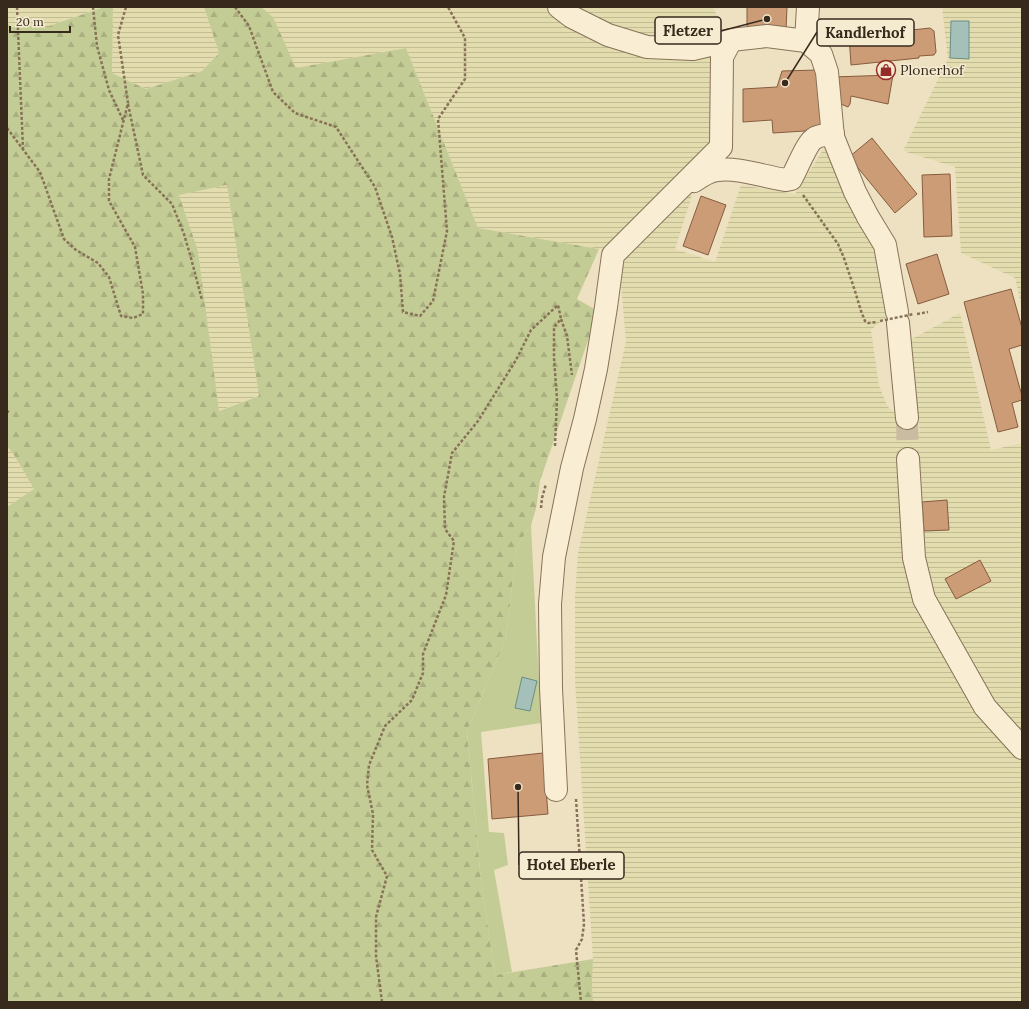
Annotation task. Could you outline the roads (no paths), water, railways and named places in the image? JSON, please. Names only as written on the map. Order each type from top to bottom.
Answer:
[{"type":"street","points":[[559,7],[572,17],[608,35],[646,47],[693,49],[731,40],[767,36],[806,41],[821,54],[827,72],[833,137],[855,192],[885,245],[897,317],[907,418]]},
{"type":"street","points":[[806,41],[808,7]]},
{"type":"street","points":[[566,794],[551,688],[550,604],[554,564],[572,468],[596,369],[613,255],[721,147],[722,57],[731,40]]},
{"type":"street","points":[[688,180],[694,181],[709,172],[717,170],[738,171],[786,180],[791,179],[811,141],[821,136],[833,134]]},
{"type":"street","points":[[908,459],[914,558],[924,599],[985,707],[1022,748]]},
{"type":"water","points":[[951,21],[969,21],[969,59],[950,58]]},
{"type":"water","points":[[522,677],[537,681],[530,711],[515,708]]},
{"type":"tunnel","points":[[907,418],[908,459]]},
{"type":"place","name":"Fletzer","points":[[767,19]]},
{"type":"place","name":"Plonerhof","points":[[886,70]]},
{"type":"place","name":"Kandlerhof","points":[[785,83]]},
{"type":"place","name":"Hotel Eberle","points":[[518,787]]}]
